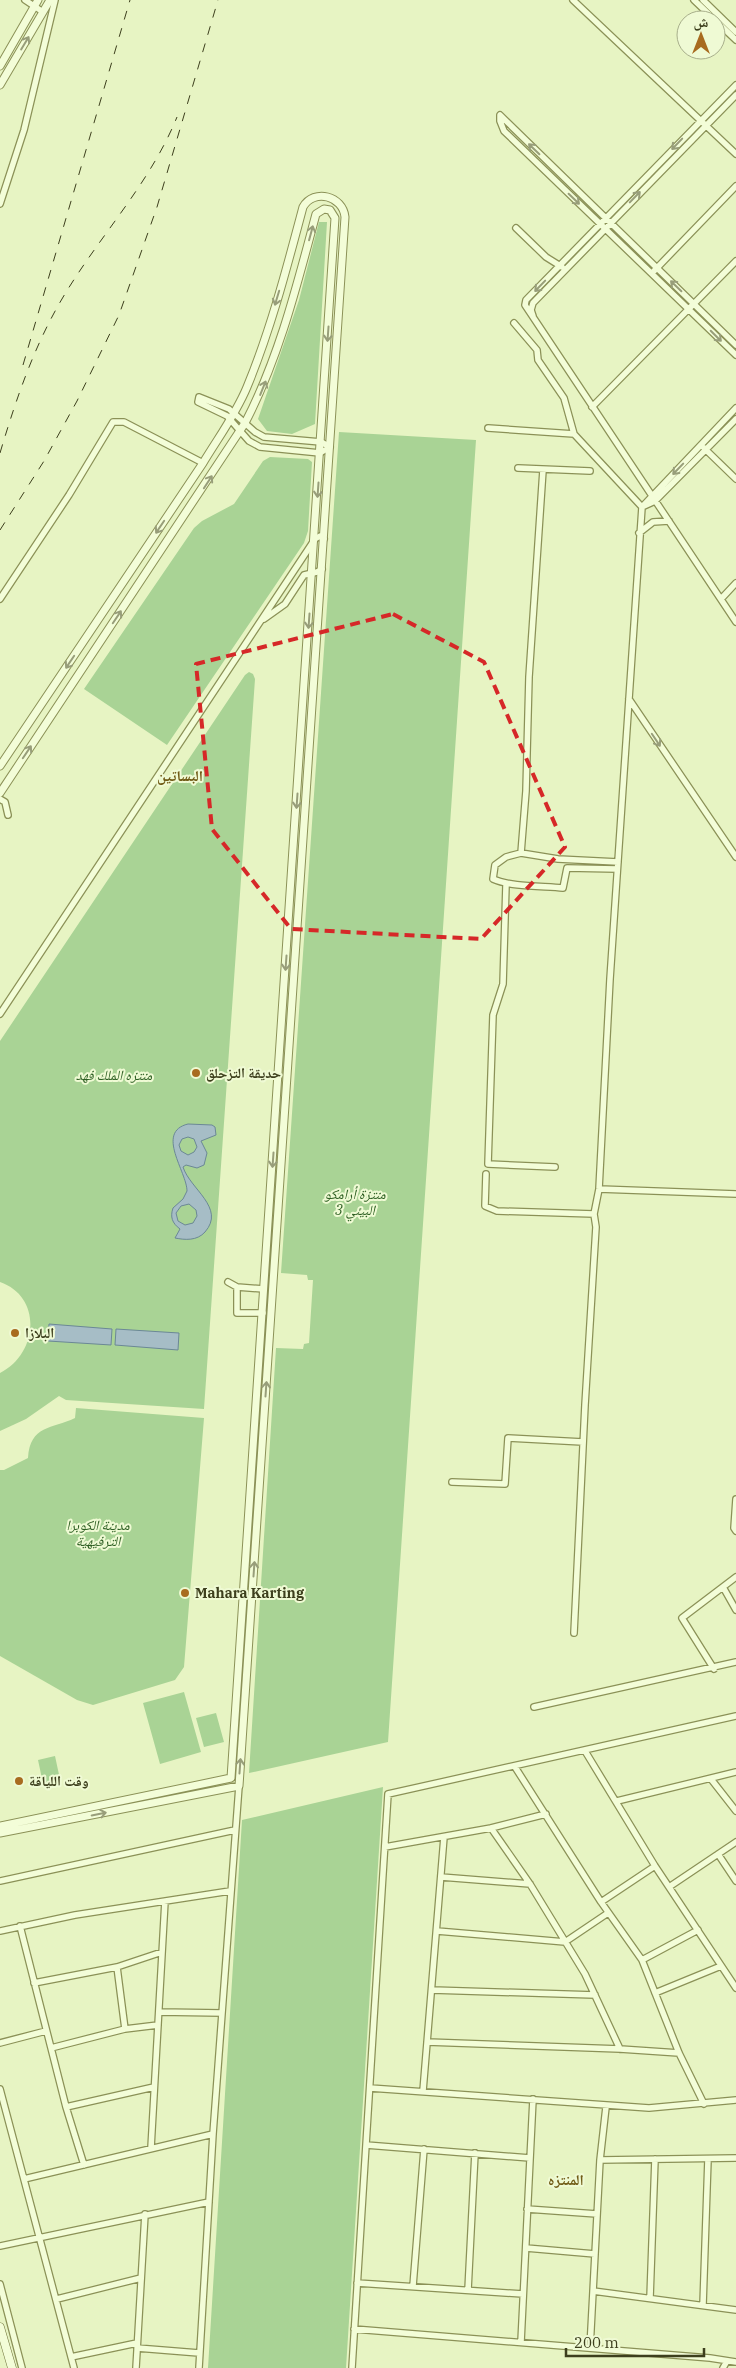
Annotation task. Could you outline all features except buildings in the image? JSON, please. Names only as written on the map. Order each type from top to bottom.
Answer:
[{"type":"main road","points":[[0,2327],[12,2368]]},
{"type":"street","points":[[25,0],[36,3],[43,12]]},
{"type":"street","points":[[0,85],[50,0]]},
{"type":"street","points":[[0,204],[24,130],[55,0]]},
{"type":"street","points":[[573,0],[736,154]]},
{"type":"street","points":[[694,0],[705,10]]},
{"type":"street","points":[[703,0],[736,32]]},
{"type":"street","points":[[0,66],[36,3]]},
{"type":"street","points":[[726,30],[736,40]]},
{"type":"street","points":[[736,85],[610,223],[602,226],[560,265],[526,300],[524,305],[736,622]]},
{"type":"street","points":[[537,325],[531,310],[533,303],[565,270],[602,226],[605,218],[702,123],[736,95]]},
{"type":"street","points":[[736,345],[500,115],[504,131],[736,355]]},
{"type":"street","points":[[548,173],[553,168]]},
{"type":"street","points":[[651,274],[736,186]]},
{"type":"street","points":[[0,766],[203,463],[232,416],[247,388],[268,328],[303,207],[311,198],[326,196],[340,204],[345,217],[324,539],[198,2368]]},
{"type":"street","points":[[586,210],[591,204]]},
{"type":"street","points":[[303,207],[316,214]]},
{"type":"street","points":[[0,793],[246,423],[270,369],[298,280],[316,214],[320,210],[327,209],[332,212],[335,218],[231,1778],[239,1786]]},
{"type":"street","points":[[335,218],[345,217]]},
{"type":"street","points":[[516,228],[546,257],[565,270]]},
{"type":"street","points":[[592,406],[690,310],[736,261]]},
{"type":"street","points":[[514,323],[537,350],[538,360],[564,398],[574,434],[642,507]]},
{"type":"street","points":[[202,397],[246,423],[264,437],[321,442],[330,447],[320,453],[260,447],[249,441],[240,432],[232,416],[199,403],[197,399],[202,397]]},
{"type":"street","points":[[653,498],[736,408]]},
{"type":"street","points":[[574,1633],[596,1227],[594,1214],[598,1189],[617,869],[642,507],[706,451],[736,419]]},
{"type":"street","points":[[0,599],[69,495],[113,422],[124,422],[203,463]]},
{"type":"street","points":[[488,428],[574,434]]},
{"type":"street","points":[[700,445],[736,479]]},
{"type":"street","points":[[518,468],[590,471]]},
{"type":"street","points":[[521,854],[526,791],[529,677],[543,470]]},
{"type":"street","points":[[639,533],[653,522],[669,522]]},
{"type":"street","points":[[0,1014],[315,539],[320,536],[324,539]]},
{"type":"street","points":[[260,622],[285,604],[304,575],[319,572],[322,567]]},
{"type":"street","points":[[720,599],[736,583]]},
{"type":"street","points":[[308,640],[317,640]]},
{"type":"street","points":[[629,699],[736,857]]},
{"type":"street","points":[[298,784],[307,784]]},
{"type":"street","points":[[0,799],[5,802],[8,816]]},
{"type":"street","points":[[617,869],[567,868],[563,888],[523,884],[506,885],[493,879],[495,865],[506,857],[521,854],[558,859],[618,862]]},
{"type":"street","points":[[506,885],[503,984],[493,1015],[488,1164],[555,1167]]},
{"type":"street","points":[[291,894],[300,894]]},
{"type":"street","points":[[282,1017],[291,1018]]},
{"type":"street","points":[[275,1128],[284,1129]]},
{"type":"street","points":[[486,1174],[485,1206],[497,1211],[594,1214]]},
{"type":"street","points":[[598,1189],[736,1194]]},
{"type":"street","points":[[264,1279],[273,1280]]},
{"type":"street","points":[[228,1282],[237,1287],[264,1289]]},
{"type":"street","points":[[237,1287],[236,1313],[263,1313]]},
{"type":"street","points":[[261,1330],[270,1331]]},
{"type":"street","points":[[259,1371],[267,1372]]},
{"type":"street","points":[[256,1414],[264,1414]]},
{"type":"street","points":[[452,1482],[505,1484],[508,1438],[583,1442]]},
{"type":"street","points":[[736,1499],[734,1528],[736,1531]]},
{"type":"street","points":[[249,1509],[258,1510]]},
{"type":"street","points":[[714,1669],[682,1618],[736,1577]]},
{"type":"street","points":[[723,1587],[736,1610]]},
{"type":"street","points":[[241,1620],[251,1620]]},
{"type":"street","points":[[534,1707],[714,1669],[736,1662]]},
{"type":"street","points":[[352,2368],[388,1794],[736,1716]]},
{"type":"street","points":[[235,1717],[244,1718]]},
{"type":"street","points":[[585,1751],[669,1887],[736,1988]]},
{"type":"street","points":[[515,1767],[608,1913],[642,1960],[679,2053],[704,2104]]},
{"type":"street","points":[[617,1801],[736,1772]]},
{"type":"street","points":[[1,1825],[231,1778]]},
{"type":"street","points":[[711,1779],[736,1811]]},
{"type":"street","points":[[0,1833],[239,1786]]},
{"type":"street","points":[[385,1847],[491,1828],[546,1814]]},
{"type":"street","points":[[1,1825],[9,1832]]},
{"type":"street","points":[[491,1828],[530,1884],[585,1974],[620,2049]]},
{"type":"street","points":[[0,1881],[235,1830]]},
{"type":"street","points":[[423,2092],[444,1837]]},
{"type":"street","points":[[669,1887],[736,1842]]},
{"type":"street","points":[[718,1854],[736,1881]]},
{"type":"street","points":[[601,1902],[656,1866]]},
{"type":"street","points":[[441,1877],[530,1884]]},
{"type":"street","points":[[0,1931],[75,1915],[230,1891]]},
{"type":"street","points":[[151,2148],[165,1901]]},
{"type":"street","points":[[437,1931],[565,1942],[608,1913]]},
{"type":"street","points":[[20,1926],[66,2108],[84,2165]]},
{"type":"street","points":[[642,1960],[698,1930]]},
{"type":"street","points":[[34,1983],[117,1967],[162,1952]]},
{"type":"street","points":[[655,1993],[721,1966]]},
{"type":"street","points":[[117,1967],[125,2029]]},
{"type":"street","points":[[432,1990],[595,1995]]},
{"type":"street","points":[[159,2012],[222,2013]]},
{"type":"street","points":[[51,2048],[125,2029],[158,2025]]},
{"type":"street","points":[[0,2043],[46,2031]]},
{"type":"street","points":[[427,2042],[679,2053]]},
{"type":"street","points":[[66,2108],[154,2087]]},
{"type":"street","points":[[370,2088],[533,2099],[606,2107],[649,2108],[736,2100]]},
{"type":"street","points":[[0,2089],[74,2368]]},
{"type":"street","points":[[521,2342],[533,2099]]},
{"type":"street","points":[[590,2348],[600,2160],[606,2107]]},
{"type":"street","points":[[24,2179],[213,2134]]},
{"type":"street","points":[[366,2145],[530,2158]]},
{"type":"street","points":[[413,2286],[424,2149]]},
{"type":"street","points":[[468,2290],[475,2153]]},
{"type":"street","points":[[600,2160],[736,2158]]},
{"type":"street","points":[[650,2298],[655,2159]]},
{"type":"street","points":[[703,2306],[708,2159]]},
{"type":"street","points":[[0,2246],[38,2236],[208,2202]]},
{"type":"street","points":[[527,2209],[597,2214]]},
{"type":"street","points":[[136,2368],[145,2214]]},
{"type":"street","points":[[526,2248],[595,2254]]},
{"type":"street","points":[[57,2299],[141,2278]]},
{"type":"street","points":[[357,2283],[523,2294]]},
{"type":"street","points":[[0,2284],[22,2368]]},
{"type":"street","points":[[593,2291],[736,2310]]},
{"type":"street","points":[[354,2329],[736,2362]]},
{"type":"street","points":[[71,2357],[137,2346],[200,2353]]},
{"type":"street","points":[[723,2368],[727,2361]]},
{"type":"highlighted area","points":[[393,614],[484,662],[565,847],[481,939],[291,929],[212,829],[196,664]]},
{"type":"green space","points":[[319,222],[327,222],[315,424],[292,434],[267,431],[258,419],[299,300]]},
{"type":"green space","name":"منتزة أرامكو البيئي 3","points":[[339,432],[476,440],[388,1742],[249,1773],[276,1348],[303,1349],[304,1344],[309,1343],[313,1280],[308,1280],[307,1275],[281,1273]]},
{"type":"green space","points":[[270,457],[308,459],[312,462],[308,531],[304,543],[167,745],[84,689],[194,528],[202,521],[234,504],[263,461]]},
{"type":"green space","name":"منتزه الملك فهد","points":[[249,672],[253,674],[255,679],[204,1409],[66,1400],[59,1396],[26,1419],[0,1431],[0,1373],[13,1364],[22,1353],[28,1340],[30,1326],[29,1312],[23,1300],[14,1289],[0,1282],[0,1041],[245,675]]},
{"type":"green space","name":"مدينة الكوبرا الترفيهية","points":[[76,1408],[204,1418],[184,1667],[175,1680],[93,1705],[77,1700],[0,1656],[0,1470],[4,1470],[28,1458],[33,1439],[44,1430],[75,1418]]},
{"type":"green space","points":[[184,1692],[201,1752],[160,1764],[143,1703]]},
{"type":"green space","points":[[216,1713],[224,1742],[204,1747],[196,1718]]},
{"type":"green space","points":[[55,1756],[61,1784],[44,1788],[38,1760]]},
{"type":"green space","points":[[383,1787],[346,2368],[208,2368],[242,1820]]},
{"type":"water","points":[[188,1124],[212,1125],[215,1127],[216,1135],[201,1141],[207,1153],[204,1165],[197,1168],[186,1165],[183,1167],[205,1199],[211,1215],[210,1223],[205,1232],[191,1239],[175,1238],[180,1229],[173,1222],[172,1217],[173,1208],[183,1199],[187,1191],[173,1144],[174,1135],[178,1128]],"holes":[[[188,1137],[194,1139],[197,1147],[194,1152],[188,1155],[181,1151],[179,1145],[182,1139]],[[189,1204],[196,1210],[197,1216],[193,1223],[185,1225],[178,1221],[176,1213],[181,1206]]]},
{"type":"water","points":[[49,1324],[112,1329],[111,1345],[48,1341]]},
{"type":"water","points":[[116,1329],[179,1333],[178,1350],[115,1345]]},
{"type":"railway","points":[[23,365],[130,0]]},
{"type":"railway","points":[[0,530],[44,461],[77,401],[119,315],[157,207],[218,0]]},
{"type":"railway","points":[[0,453],[28,369],[46,328],[68,289],[141,184],[154,163],[177,117]]},
{"type":"place","name":"حديقة التزحلق","points":[[196,1073]]},
{"type":"place","name":"البلازا","points":[[15,1333]]},
{"type":"place","name":"Mahara Karting","points":[[185,1593]]},
{"type":"place","name":"وقت اللياقة","points":[[19,1781]]},
{"type":"district","name":"البساتين","points":[[180,775]]},
{"type":"district","name":"المنتزه","points":[[566,2179]]}]
